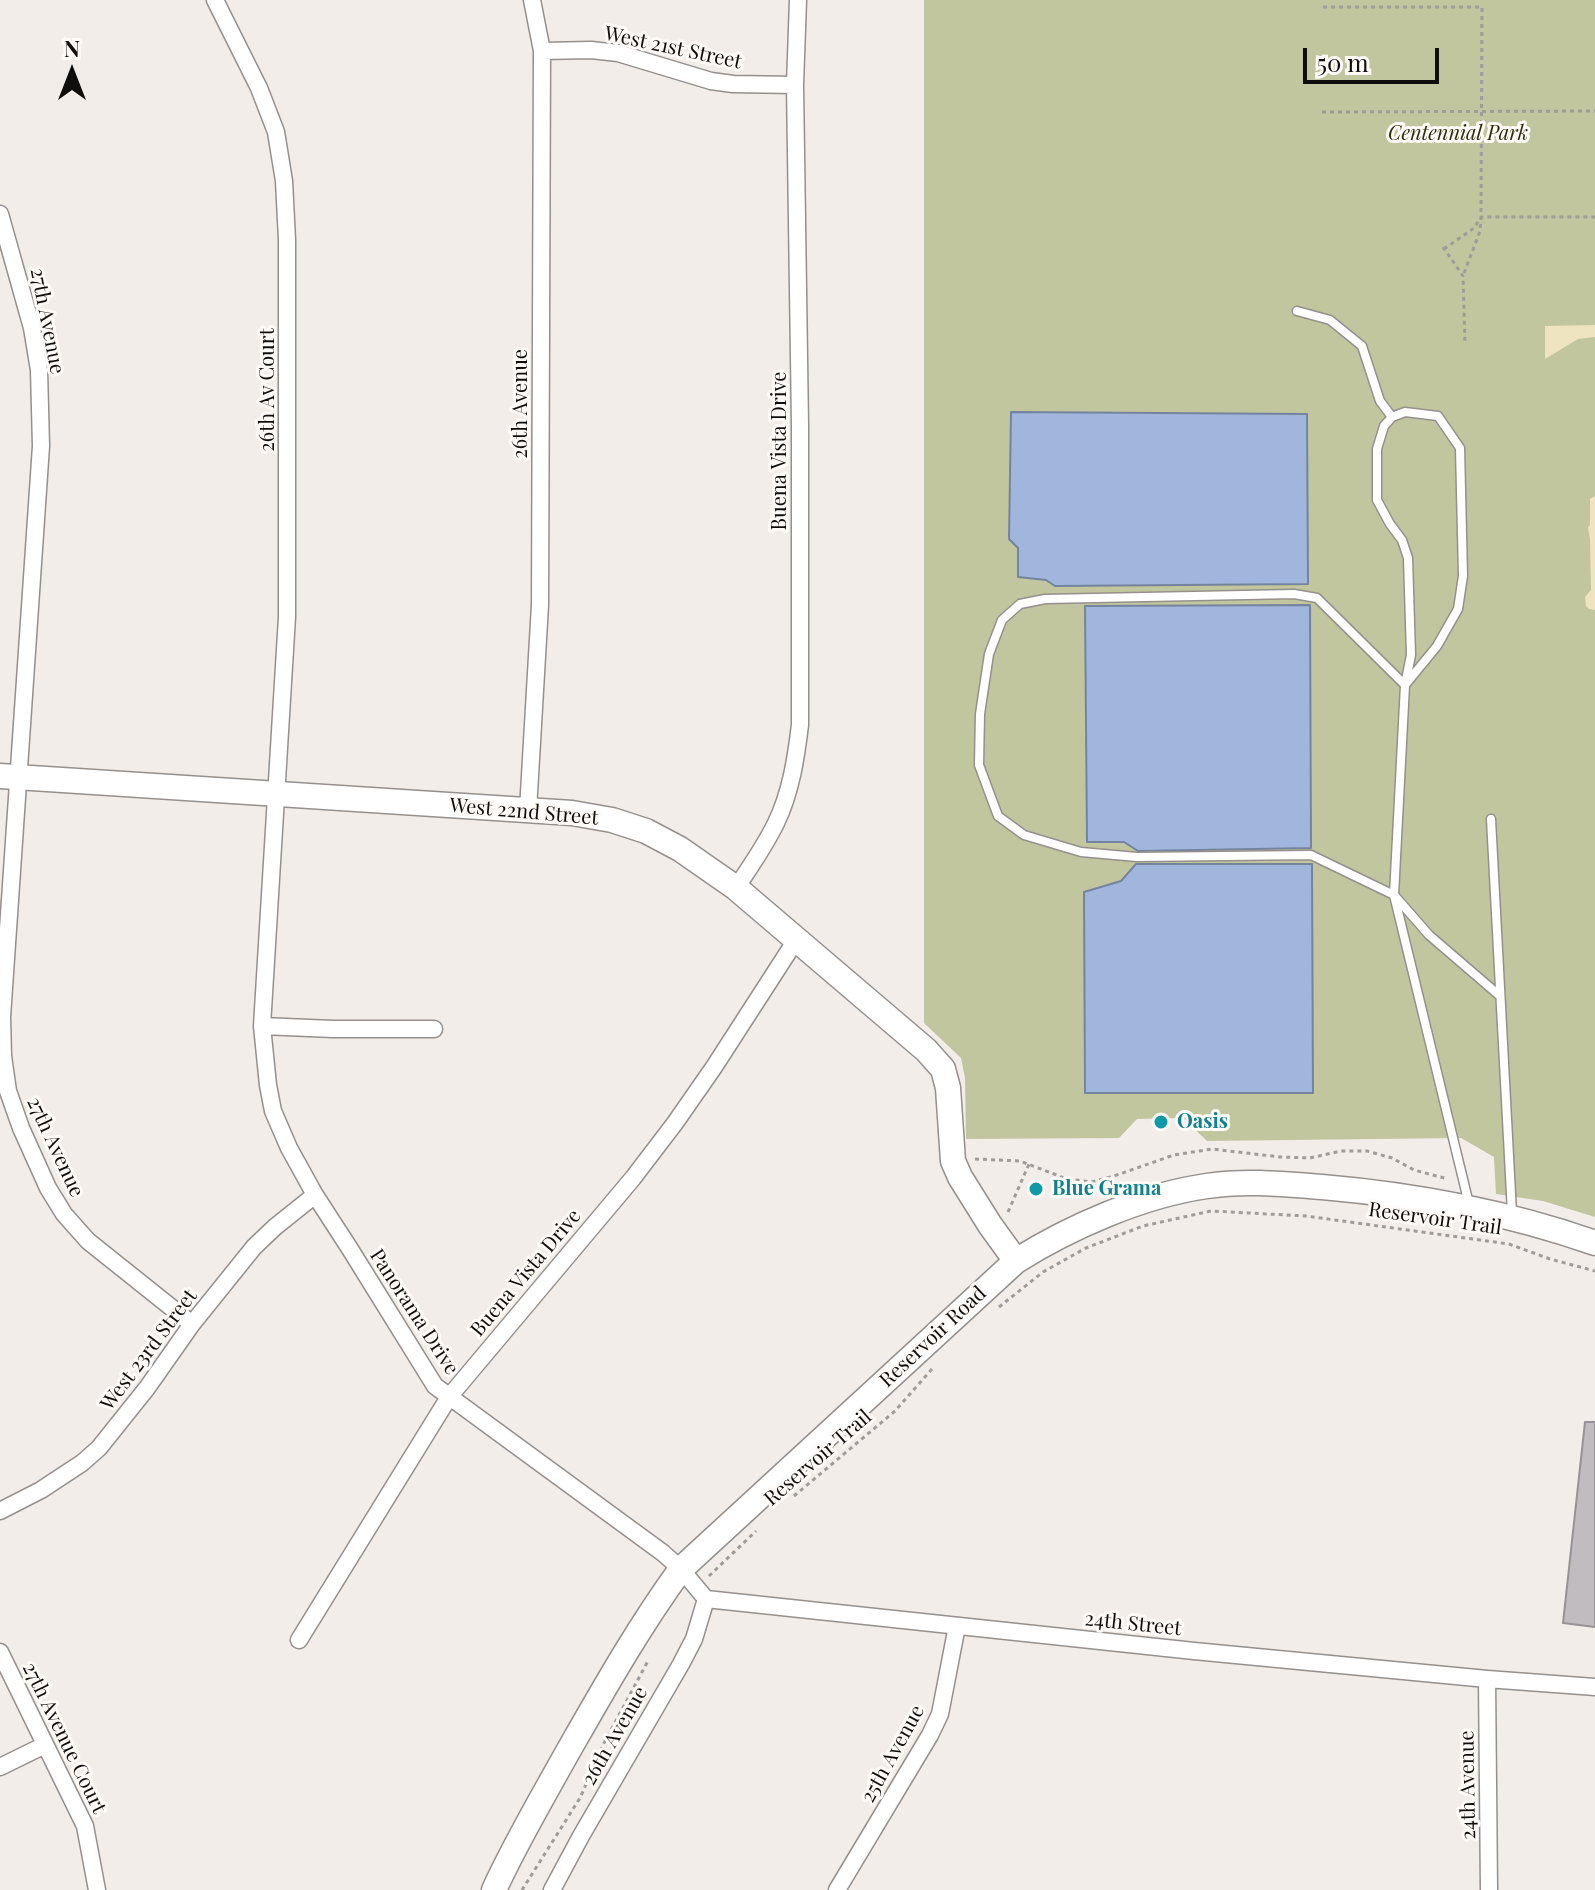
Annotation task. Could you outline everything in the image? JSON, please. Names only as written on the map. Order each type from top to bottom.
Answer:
[{"type":"street","name":"26th Av Court","points":[[215,0],[259,88],[276,132],[284,181],[288,334],[287,601],[276,793]]},
{"type":"street","name":"26th Avenue","points":[[528,810],[540,605],[542,51],[532,0]]},
{"type":"street","name":"Buena Vista Drive","points":[[736,888],[775,826],[783,807],[796,761],[800,725],[795,85],[798,0]]},
{"type":"street","name":"West 21st Street","points":[[542,51],[618,53],[711,81],[795,85]]},
{"type":"street","name":"27th Avenue","points":[[0,214],[32,328],[39,370],[41,446],[8,776],[2,1017],[8,1091],[37,1164],[64,1214],[88,1241],[192,1324]]},
{"type":"street","name":"West 22nd Street","points":[[8,776],[572,813],[612,820],[646,831],[680,849],[736,888],[926,1050],[943,1069],[948,1088],[953,1161],[990,1225],[1016,1261]]},
{"type":"street","name":"Panorama Drive","points":[[276,793],[262,1026],[273,1111],[289,1148],[315,1195],[435,1386],[695,1585]]},
{"type":"street","name":"Buena Vista Drive","points":[[299,1640],[449,1397],[633,1178],[675,1123],[796,940]]},
{"type":"street","points":[[262,1026],[434,1029]]},
{"type":"street","name":"Reservoir Road","points":[[494,1890],[511,1852],[602,1690],[652,1610],[695,1585],[1016,1261],[1049,1240],[1094,1219],[1161,1196],[1208,1185],[1271,1183],[1386,1193],[1471,1208],[1595,1243]]},
{"type":"street","name":"West 23rd Street","points":[[0,1511],[51,1483],[99,1448],[254,1247],[315,1195]]},
{"type":"street","name":"26th Avenue","points":[[552,1890],[694,1639],[695,1585]]},
{"type":"street","name":"24th Street","points":[[695,1585],[957,1626],[1595,1687]]},
{"type":"street","name":"25th Avenue","points":[[837,1890],[940,1714],[957,1626]]},
{"type":"street","name":"27th Avenue Court","points":[[0,1652],[85,1826],[97,1890]]},
{"type":"street","name":"24th Avenue","points":[[1487,1679],[1489,1890]]},
{"type":"street","points":[[0,1767],[45,1745]]},
{"type":"lane","points":[[1297,311],[1330,320],[1362,346],[1380,401],[1392,417]]},
{"type":"lane","points":[[1405,685],[1437,646],[1458,609],[1463,576],[1460,448],[1438,416],[1405,412],[1392,417],[1384,426],[1377,449],[1377,500],[1402,540],[1408,558],[1411,655],[1405,685],[1394,895],[1471,1208]]},
{"type":"lane","points":[[1405,685],[1317,598],[1294,594],[1045,599],[1020,604],[1002,620],[989,654],[980,714],[979,765],[998,816],[1024,835],[1081,852],[1137,857],[1311,855],[1394,895],[1429,935],[1500,996]]},
{"type":"lane","points":[[1491,819],[1512,1218]]},
{"type":"path","points":[[1323,7],[1482,7],[1481,217],[1480,231],[1463,276],[1465,344]]},
{"type":"path","points":[[1322,112],[1595,111]]},
{"type":"path","points":[[1481,217],[1595,217]]},
{"type":"path","points":[[1463,276],[1444,248],[1474,228],[1481,217]]},
{"type":"path","points":[[953,1161],[1020,1161],[1067,1179],[1091,1182],[1174,1155],[1212,1149],[1310,1158],[1341,1151],[1367,1151],[1392,1158],[1414,1170],[1464,1182]]},
{"type":"path","points":[[990,1225],[1007,1216],[1029,1164]]},
{"type":"path","name":"Reservoir Trail","points":[[995,1310],[1043,1272],[1086,1248],[1143,1226],[1211,1211],[1319,1218],[1509,1244],[1595,1271]]},
{"type":"path","name":"Reservoir Trail","points":[[790,1500],[895,1411],[937,1363]]},
{"type":"path","name":"Reservoir Trail","points":[[695,1585],[758,1529]]},
{"type":"path","points":[[522,1890],[580,1798],[604,1743],[651,1655]]},
{"type":"green space","name":"Centennial Park","points":[[924,0],[1595,0],[1595,1217],[1543,1201],[1496,1194],[1494,1157],[1461,1138],[1207,1141],[1183,1118],[1137,1119],[1119,1138],[966,1139],[965,1078],[961,1058],[924,1023]],"holes":[[[1018,548],[1046,580],[1019,577]],[[1310,605],[1139,851],[1124,842],[1087,842]],[[1121,881],[1085,1093],[1084,892]]]},
{"type":"sand","points":[[1595,325],[1595,337],[1578,339],[1545,359],[1545,326]]},
{"type":"sand","points":[[1595,496],[1595,610],[1586,606],[1585,597],[1591,590],[1588,527],[1590,499]]},
{"type":"water","points":[[1011,412],[1307,414],[1308,584],[1055,586],[1046,580],[1018,577],[1018,548],[1009,539]]},
{"type":"water","points":[[1310,605],[1311,848],[1138,851],[1124,842],[1087,842],[1085,606]]},
{"type":"water","points":[[1136,864],[1312,864],[1313,1093],[1085,1093],[1084,892],[1121,881]]},
{"type":"building","points":[[1585,1422],[1595,1422],[1595,1627],[1563,1623]]},
{"type":"place","name":"Oasis","points":[[1161,1122]]},
{"type":"place","name":"Blue Grama","points":[[1036,1189]]}]
